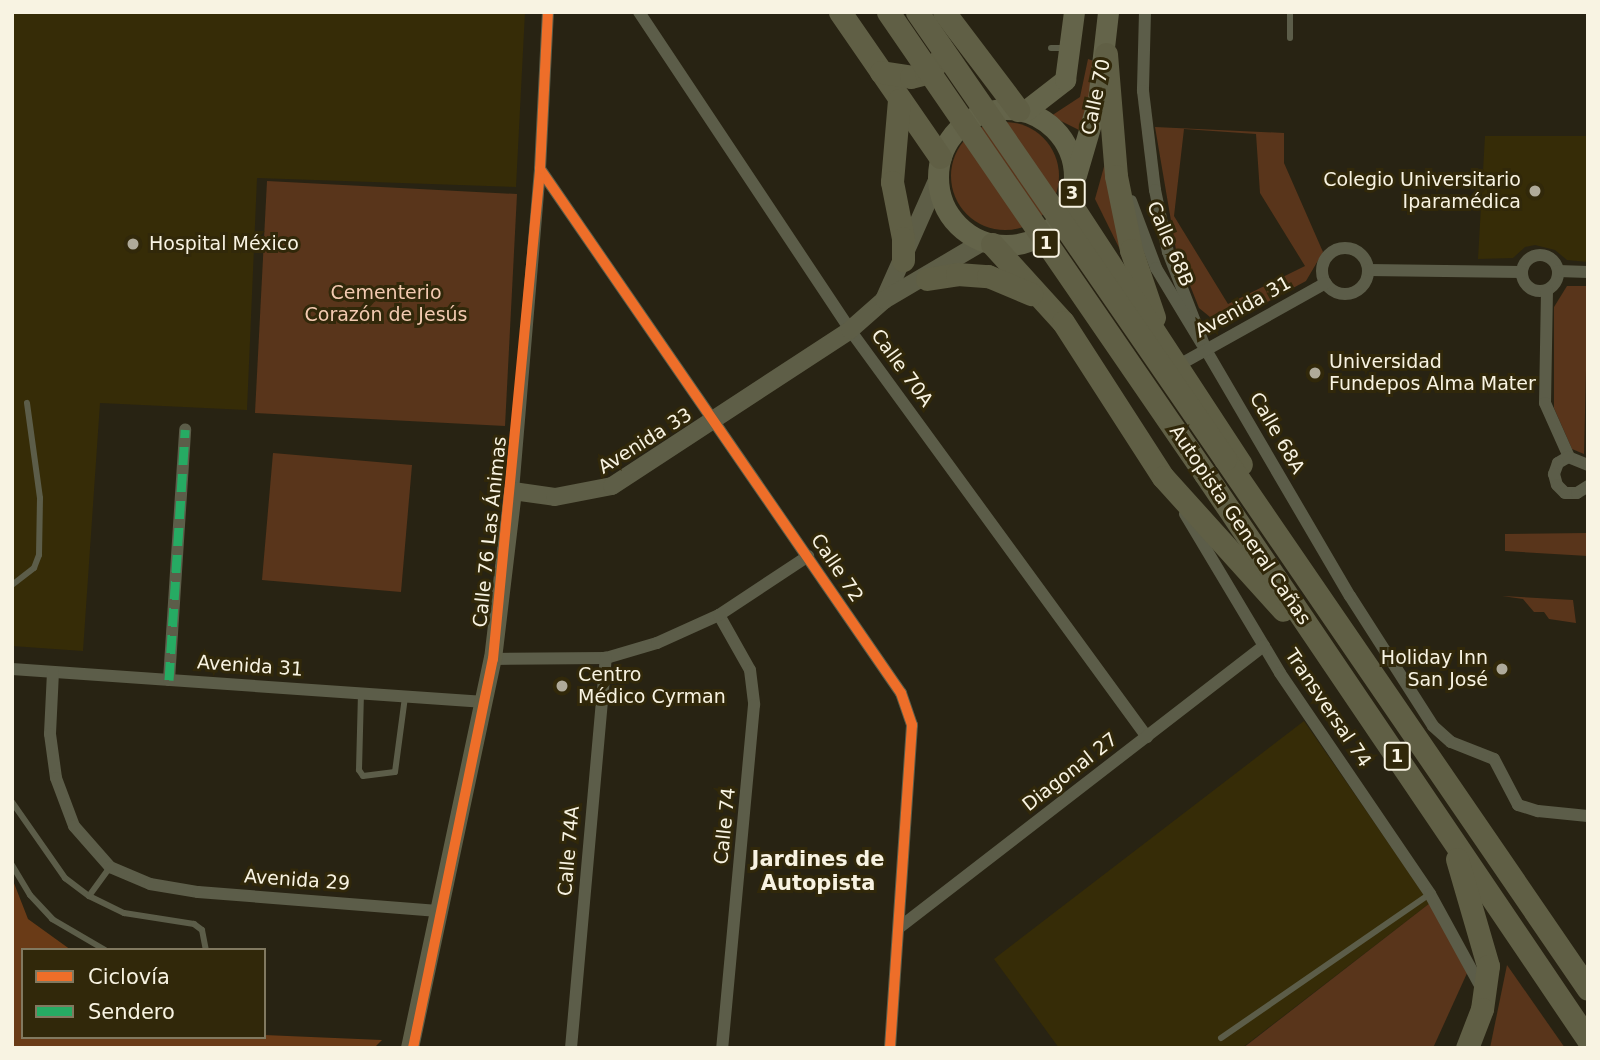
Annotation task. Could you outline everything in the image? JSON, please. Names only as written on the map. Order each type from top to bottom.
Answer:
[{"type":"highway","points":[[840,12],[899,100],[939,168]]},
{"type":"highway","name":"Autopista General Cañas","points":[[888,12],[1343,676],[1588,1040]]},
{"type":"highway","name":"Autopista General Cañas","points":[[917,12],[1584,978]]},
{"type":"highway","points":[[881,72],[911,78],[926,73],[947,50],[946,16]]},
{"type":"highway","points":[[946,16],[977,49],[1021,110]]},
{"type":"highway","points":[[1106,54],[1112,147],[1131,250],[1163,343]]},
{"type":"highway","points":[[899,100],[892,182],[903,238],[902,260]]},
{"type":"highway","points":[[1072,192],[1124,288],[1178,365],[1361,657]]},
{"type":"highway","points":[[988,242],[1063,322],[1163,477],[1343,676]]},
{"type":"highway","points":[[927,279],[957,274],[988,276],[1017,285],[1043,301]]},
{"type":"highway","points":[[1063,322],[1078,297],[1088,290],[1124,288]]},
{"type":"highway","points":[[1448,832],[1486,952],[1485,995],[1467,1048]]},
{"type":"main road","name":"Calle 70","points":[[1021,110],[1065,80],[1061,48],[1074,12]]},
{"type":"main road","name":"Calle 70","points":[[1072,192],[1092,125],[1106,54],[1108,12]]},
{"type":"main road","points":[[988,242],[951,217],[939,168],[962,125],[979,114],[1021,110]]},
{"type":"main road","name":"3","points":[[988,242],[1024,243],[1038,237],[1051,228],[1072,192],[1072,158],[1062,137],[1045,121],[1021,110]]},
{"type":"street","name":"Calle 76 Las Ánimas","points":[[412,1047],[493,659],[513,491],[540,169],[548,12]]},
{"type":"street","name":"Calle 70A","points":[[639,12],[850,330],[1147,737]]},
{"type":"street","name":"Calle 68A","points":[[1145,12],[1143,91],[1155,190],[1168,252],[1206,350],[1350,596],[1433,726],[1451,742],[1494,759],[1518,805],[1538,811],[1588,816]]},
{"type":"street","name":"Calle 68B","points":[[1112,147],[1156,268],[1186,325],[1206,350]]},
{"type":"street","name":"Avenida 33","points":[[884,300],[939,168]]},
{"type":"street","name":"Calle 72","points":[[540,169],[901,693],[912,725],[890,1048]]},
{"type":"street","name":"Avenida 33","points":[[513,491],[555,497],[612,486],[850,330],[884,300],[927,279],[988,242]]},
{"type":"street","points":[[1338,249],[1358,252],[1368,270],[1365,283],[1355,291],[1342,293],[1326,284],[1323,264],[1338,249]]},
{"type":"street","points":[[1536,255],[1553,261],[1558,271],[1555,283],[1546,290],[1529,288],[1522,272],[1526,261],[1536,255]]},
{"type":"street","points":[[1368,270],[1522,272]]},
{"type":"street","points":[[1558,271],[1588,272]]},
{"type":"street","name":"Avenida 31","points":[[1178,365],[1326,284]]},
{"type":"street","points":[[1546,290],[1545,403],[1569,457],[1588,465]]},
{"type":"street","points":[[169,680],[185,430]]},
{"type":"street","points":[[1569,457],[1555,468],[1557,485],[1572,494],[1588,486]]},
{"type":"street","name":"Transversal 74","points":[[1163,477],[1264,646],[1430,894],[1485,995]]},
{"type":"street","points":[[493,659],[606,658],[657,643],[719,615],[808,556]]},
{"type":"street","name":"Calle 74","points":[[719,615],[750,670],[754,705],[722,1048]]},
{"type":"street","name":"Diagonal 27","points":[[900,927],[1264,646]]},
{"type":"street","name":"Calle 74A","points":[[570,1048],[606,658]]},
{"type":"street","name":"Avenida 31","points":[[12,669],[485,702]]},
{"type":"street","points":[[53,672],[50,734],[56,778],[74,826],[110,867]]},
{"type":"street","name":"Avenida 29","points":[[110,867],[150,884],[198,892],[441,911]]},
{"type":"lane","points":[[1290,12],[1290,38]]},
{"type":"lane","points":[[12,585],[34,568],[39,555],[40,498],[27,403]]},
{"type":"lane","points":[[361,693],[359,771],[363,776],[395,772],[405,696]]},
{"type":"lane","points":[[12,802],[65,877],[89,896],[124,913],[194,924],[202,930],[206,948]]},
{"type":"lane","points":[[12,865],[30,895],[52,919],[80,939],[100,948]]},
{"type":"lane","points":[[89,896],[110,867]]},
{"type":"lane","points":[[1221,1038],[1430,894]]},
{"type":"shaded area","name":"Hospital México","points":[[12,12],[525,12],[516,187],[257,178],[247,410],[100,403],[83,651],[12,646]]},
{"type":"shaded area","name":"Colegio Universitario Iparamédica","points":[[1485,136],[1588,136],[1588,262],[1567,260],[1555,250],[1535,245],[1525,247],[1513,258],[1478,259]]},
{"type":"shaded area","points":[[1304,721],[1430,903],[1242,1048],[1059,1048],[994,959]]},
{"type":"shaded area","points":[[12,878],[28,919],[68,948],[21,948],[21,1039],[266,1039],[266,1035],[382,1040],[374,1048],[12,1048]]},
{"type":"green space","points":[[1088,59],[1097,62],[1081,131],[1051,116],[1080,97]]},
{"type":"green space","points":[[1005,122],[1026,126],[1043,138],[1055,155],[1059,176],[1055,197],[1043,214],[1026,226],[1005,230],[984,226],[967,214],[955,197],[951,176],[955,155],[967,138],[984,126]]},
{"type":"green space","points":[[1155,127],[1284,133],[1284,163],[1323,252],[1306,281],[1236,319],[1210,317],[1199,308],[1176,250]],"holes":[[[1184,129],[1256,134],[1260,193],[1305,266],[1228,304],[1174,216]]]},
{"type":"green space","points":[[1109,149],[1136,282],[1095,199]]},
{"type":"green space","name":"Cementerio Corazón de Jesús","points":[[267,181],[517,194],[505,426],[255,413]]},
{"type":"green space","points":[[1567,286],[1588,286],[1584,454],[1572,449],[1554,408],[1554,307]]},
{"type":"green space","points":[[273,453],[412,465],[401,592],[262,580]]},
{"type":"green space","points":[[1588,533],[1588,556],[1505,551],[1505,534]]},
{"type":"green space","points":[[1502,596],[1573,600],[1576,623],[1549,619],[1544,612],[1534,612],[1523,599]]},
{"type":"green space","points":[[1430,903],[1468,971],[1433,1048],[1243,1048]]},
{"type":"green space","points":[[1507,965],[1565,1048],[1490,1048]]},
{"type":"marked path","points":[[169,680],[185,430]]},
{"type":"cycle path","points":[[413,1048],[493,659],[540,169],[548,12]]},
{"type":"cycle path","points":[[540,169],[901,693],[912,725],[890,1048]]},
{"type":"place","name":"Colegio Universitario Iparamédica","points":[[1535,191]]},
{"type":"place","name":"Hospital México","points":[[133,244]]},
{"type":"place","name":"Universidad Fundepos Alma Mater","points":[[1315,373]]},
{"type":"place","name":"Holiday Inn San José","points":[[1502,669]]},
{"type":"place","name":"Centro Médico Cyrman","points":[[562,686]]},
{"type":"district","name":"Jardines de Autopista","points":[[818,871]]}]
